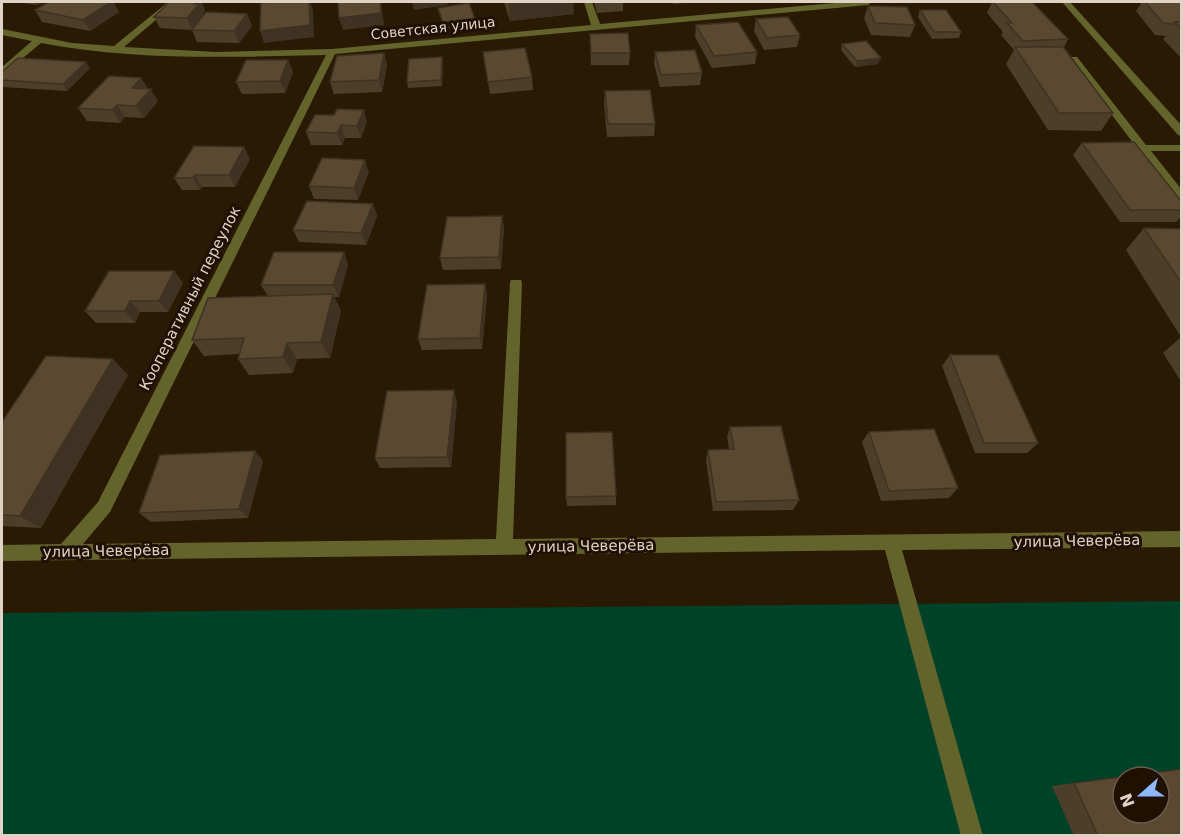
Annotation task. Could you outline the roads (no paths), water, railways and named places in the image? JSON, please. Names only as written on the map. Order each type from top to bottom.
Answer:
[{"type":"street","points":[[116,49],[173,2]]},
{"type":"street","points":[[588,2],[596,26]]},
{"type":"street","name":"Советская улица","points":[[2,32],[72,46],[116,49],[216,54],[332,52],[868,2]]},
{"type":"street","points":[[1066,2],[1182,133]]},
{"type":"street","points":[[2,71],[39,40]]},
{"type":"street","name":"Кооперативный переулок","points":[[65,552],[104,507],[332,52]]},
{"type":"street","points":[[1074,59],[1182,199]]},
{"type":"street","points":[[1166,116],[1182,116]]},
{"type":"street","points":[[1143,148],[1182,148]]},
{"type":"street","points":[[504,547],[516,283]]},
{"type":"street","name":"улица Чеверёва","points":[[2,553],[1182,539]]},
{"type":"street","points":[[891,543],[972,836]]}]
